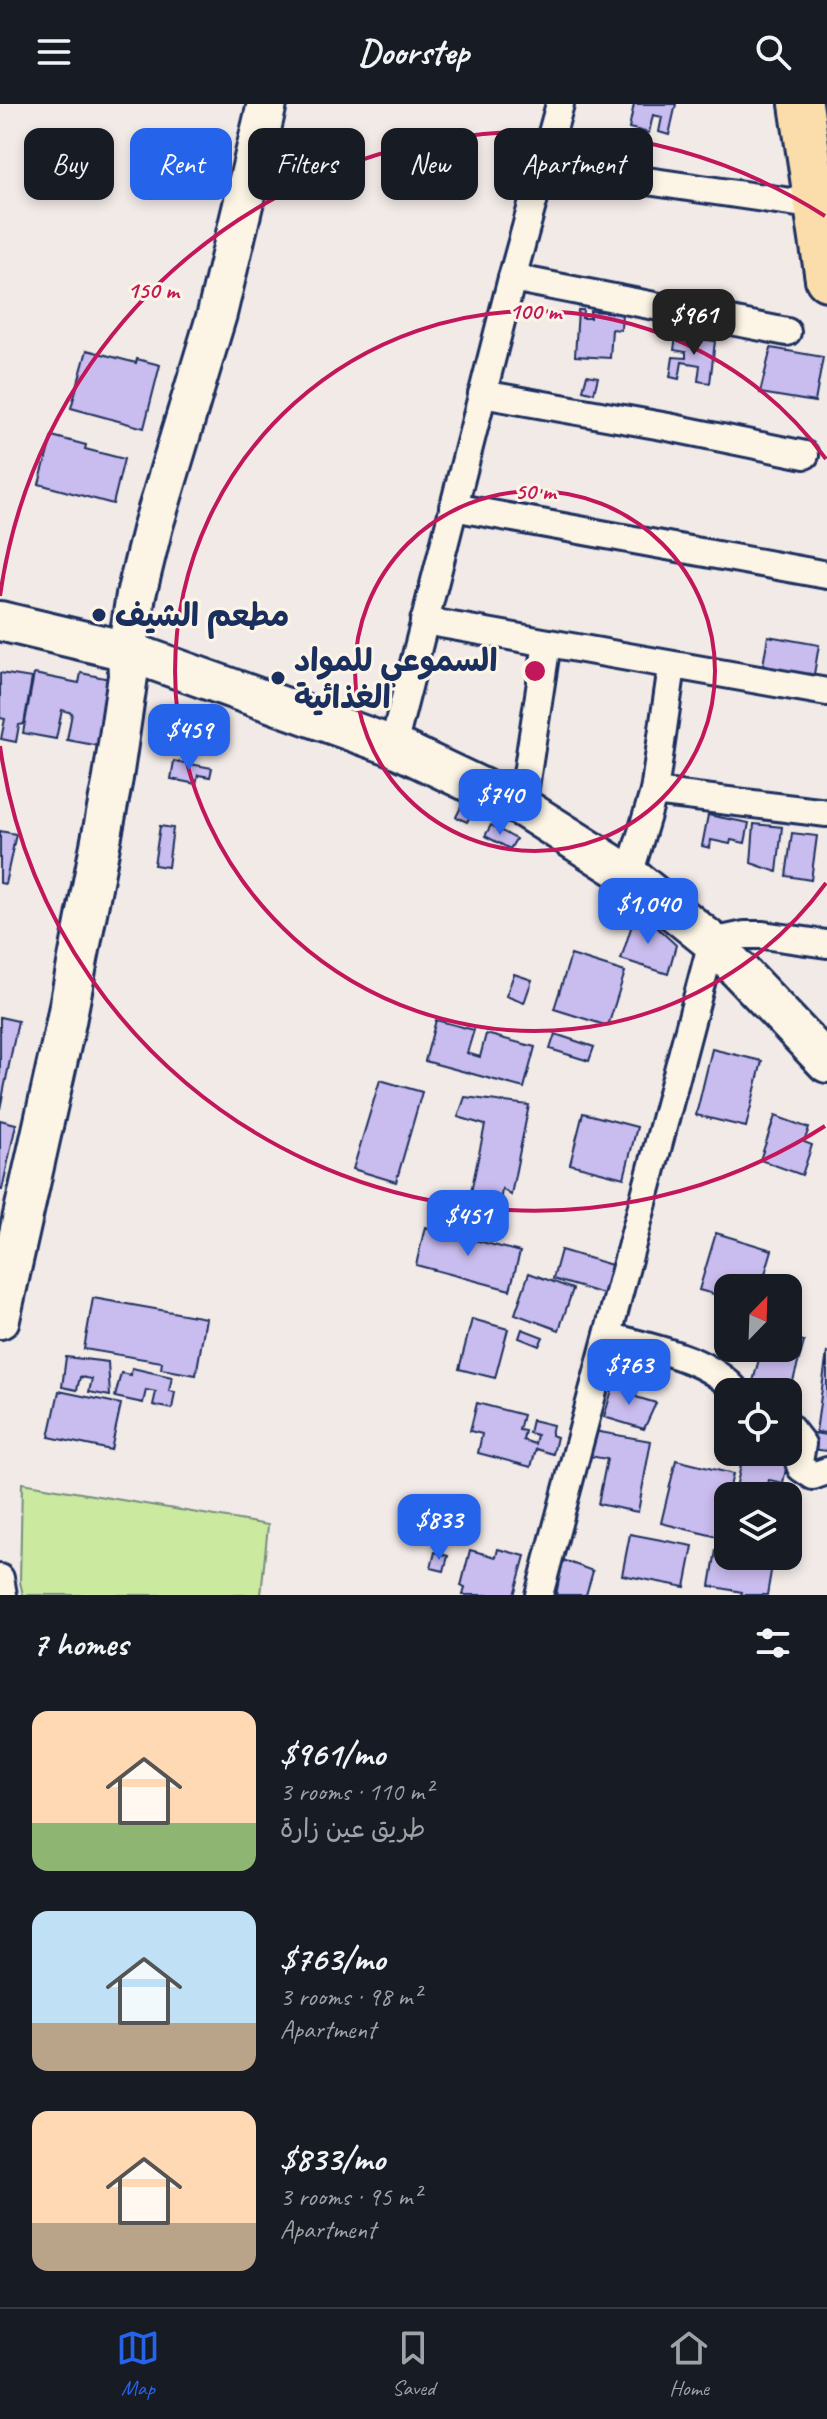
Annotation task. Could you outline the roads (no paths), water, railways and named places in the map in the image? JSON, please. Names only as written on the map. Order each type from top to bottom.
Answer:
[{"type":"main road","points":[[801,104],[827,279]]},
{"type":"street","points":[[0,1319],[12,1210],[64,1032],[113,778],[136,595],[153,526],[217,314],[267,104]]},
{"type":"street","points":[[554,128],[560,104]]},
{"type":"street","points":[[653,182],[818,206]]},
{"type":"street","points":[[393,746],[534,200]]},
{"type":"street","points":[[512,278],[787,332]]},
{"type":"street","points":[[482,394],[805,455]]},
{"type":"street","points":[[453,507],[827,575]]},
{"type":"street","points":[[0,621],[127,651],[393,746],[522,807],[629,875],[712,942],[827,1063]]},
{"type":"street","points":[[424,621],[827,692]]},
{"type":"street","points":[[522,807],[547,643]]},
{"type":"street","points":[[629,875],[654,792],[672,666]]},
{"type":"street","points":[[654,792],[827,813]]},
{"type":"street","points":[[712,942],[745,935],[763,935],[827,944]]},
{"type":"street","points":[[539,1595],[712,942]]},
{"type":"street","points":[[608,1336],[692,1362],[722,1378]]},
{"type":"street","points":[[800,1466],[813,1476],[827,1471]]},
{"type":"street","points":[[0,1578],[3,1595]]},
{"type":"place","name":"مطعم الشيف","points":[[99,615]]},
{"type":"place","name":"السموعي للمواد الغذائية","points":[[278,678]]}]
